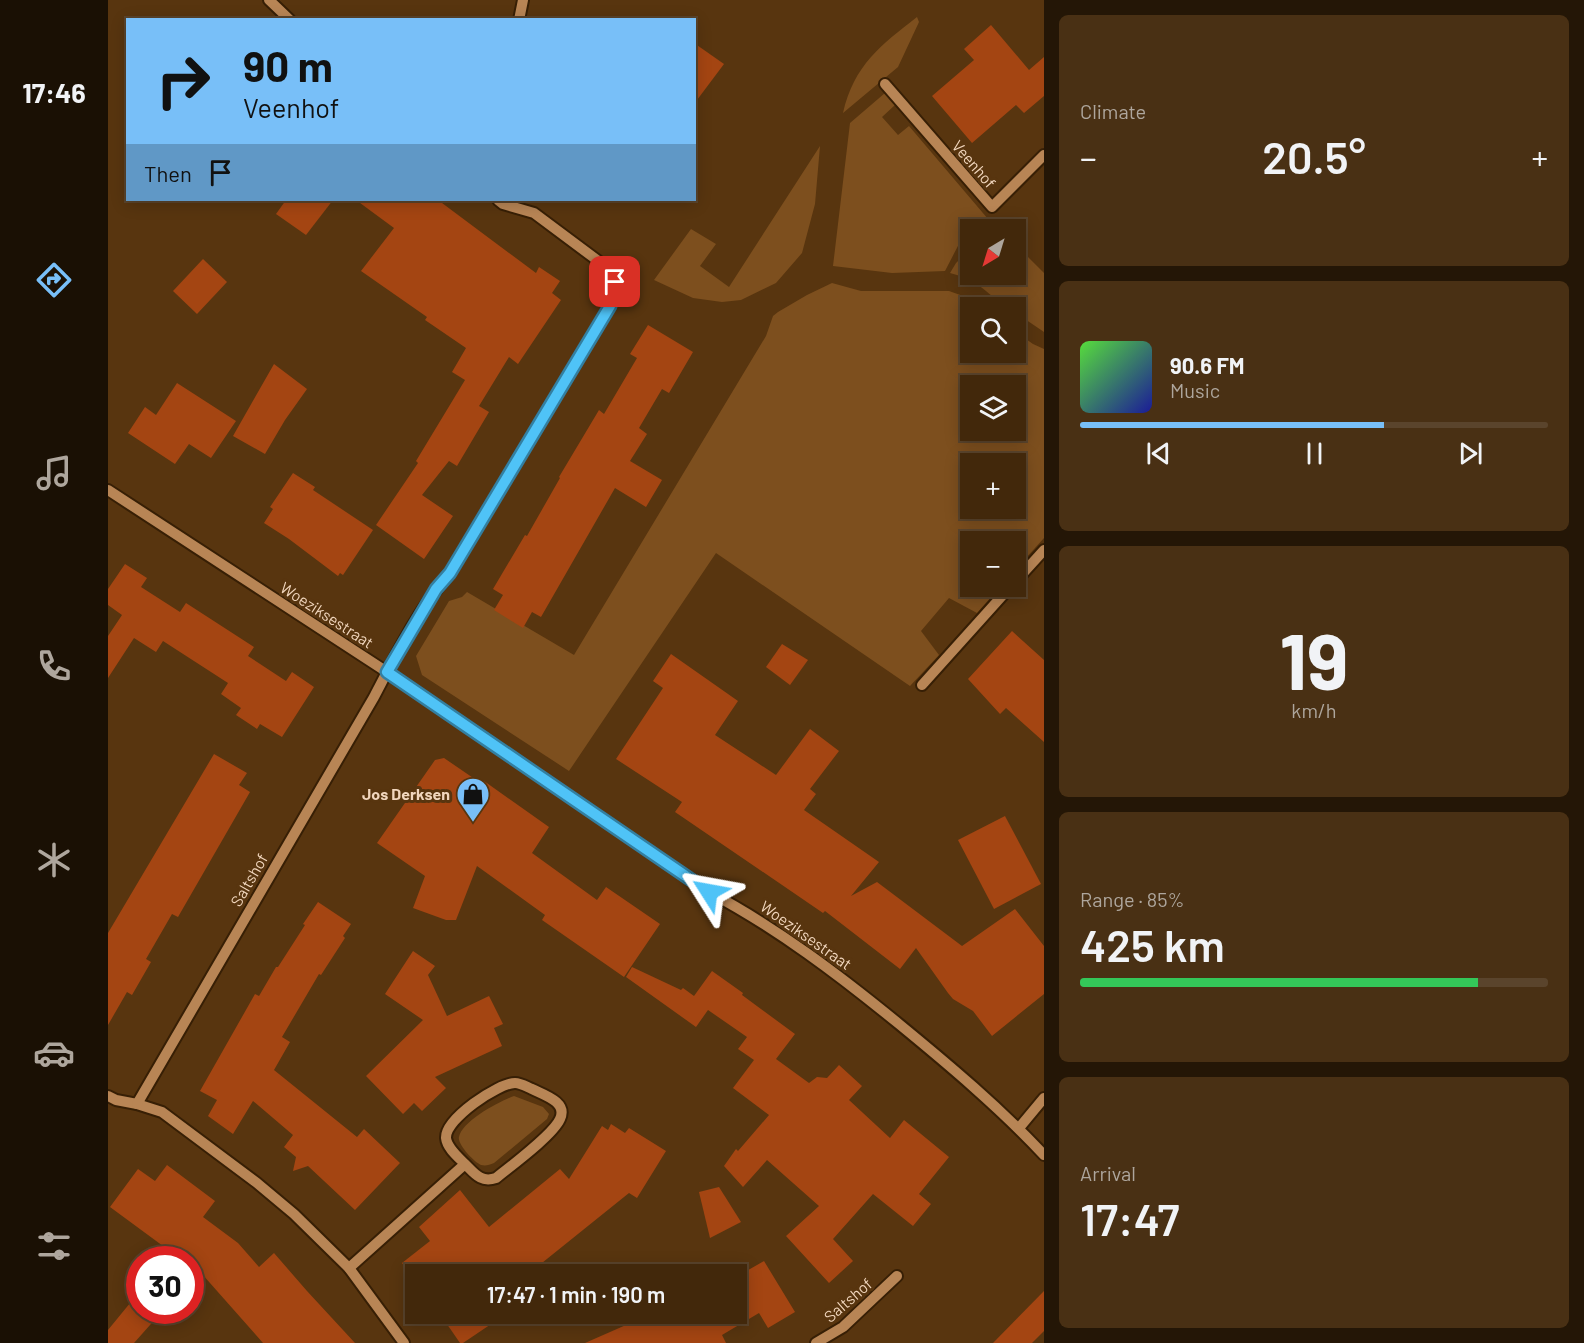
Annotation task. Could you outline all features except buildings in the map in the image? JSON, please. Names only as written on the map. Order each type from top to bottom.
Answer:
[{"type":"street","points":[[269,0],[288,18]]},
{"type":"street","points":[[519,18],[523,0]]},
{"type":"street","name":"Veenhof","points":[[885,84],[992,207],[1044,154]]},
{"type":"street","points":[[387,672],[436,589],[450,573],[610,306],[614,294],[615,282],[597,260],[534,213],[499,201]]},
{"type":"street","name":"Woeziksestraat","points":[[108,490],[387,672],[709,892],[739,908],[793,943],[850,985],[929,1049],[1019,1128],[1044,1155]]},
{"type":"street","points":[[1026,570],[1044,550]]},
{"type":"street","points":[[922,685],[1001,597]]},
{"type":"street","name":"Saltshof","points":[[137,1104],[387,672]]},
{"type":"street","points":[[519,1083],[548,1096],[562,1108],[559,1122],[548,1135],[496,1178],[489,1181],[482,1179],[465,1164],[450,1148],[446,1140],[447,1131],[451,1124],[478,1100],[508,1084],[519,1083]]},
{"type":"street","points":[[108,1096],[162,1112],[257,1183],[294,1214],[349,1268],[404,1343]]},
{"type":"street","points":[[1019,1128],[1044,1098]]},
{"type":"street","points":[[349,1268],[465,1164]]},
{"type":"street","name":"Saltshof","points":[[816,1343],[843,1327],[897,1276]]},
{"type":"shaded area","points":[[917,17],[919,22],[898,67],[843,113],[854,82],[871,57]]},
{"type":"shaded area","points":[[885,93],[895,105],[882,117],[898,135],[909,126],[988,219],[960,219],[960,242],[945,271],[892,273],[833,266],[850,123]]},
{"type":"shaded area","points":[[820,146],[815,204],[802,253],[776,283],[741,300],[722,302],[693,298],[654,280],[691,229],[716,244],[700,266],[729,287]]},
{"type":"shaded area","points":[[1026,255],[1044,273],[1044,332],[1026,320],[1026,297],[993,297],[978,285],[1026,285]]},
{"type":"shaded area","points":[[960,259],[960,276],[950,273]]},
{"type":"shaded area","points":[[832,283],[861,291],[949,291],[966,297],[960,297],[960,363],[1026,363],[1026,339],[1044,349],[1044,538],[1026,558],[1026,531],[960,531],[960,597],[991,597],[977,613],[949,598],[921,631],[939,655],[910,686],[716,553],[569,771],[422,675],[416,656],[449,601],[462,597],[467,592],[574,655],[766,336],[773,316]]},
{"type":"shaded area","points":[[514,1096],[543,1107],[549,1114],[547,1119],[494,1163],[481,1165],[470,1157],[459,1137],[467,1125],[482,1112]]},
{"type":"place","name":"Jos Derksen","points":[[473,823]]},
{"type":"route","points":[[615,282],[610,306],[450,573],[436,589],[387,672],[709,892]]}]
